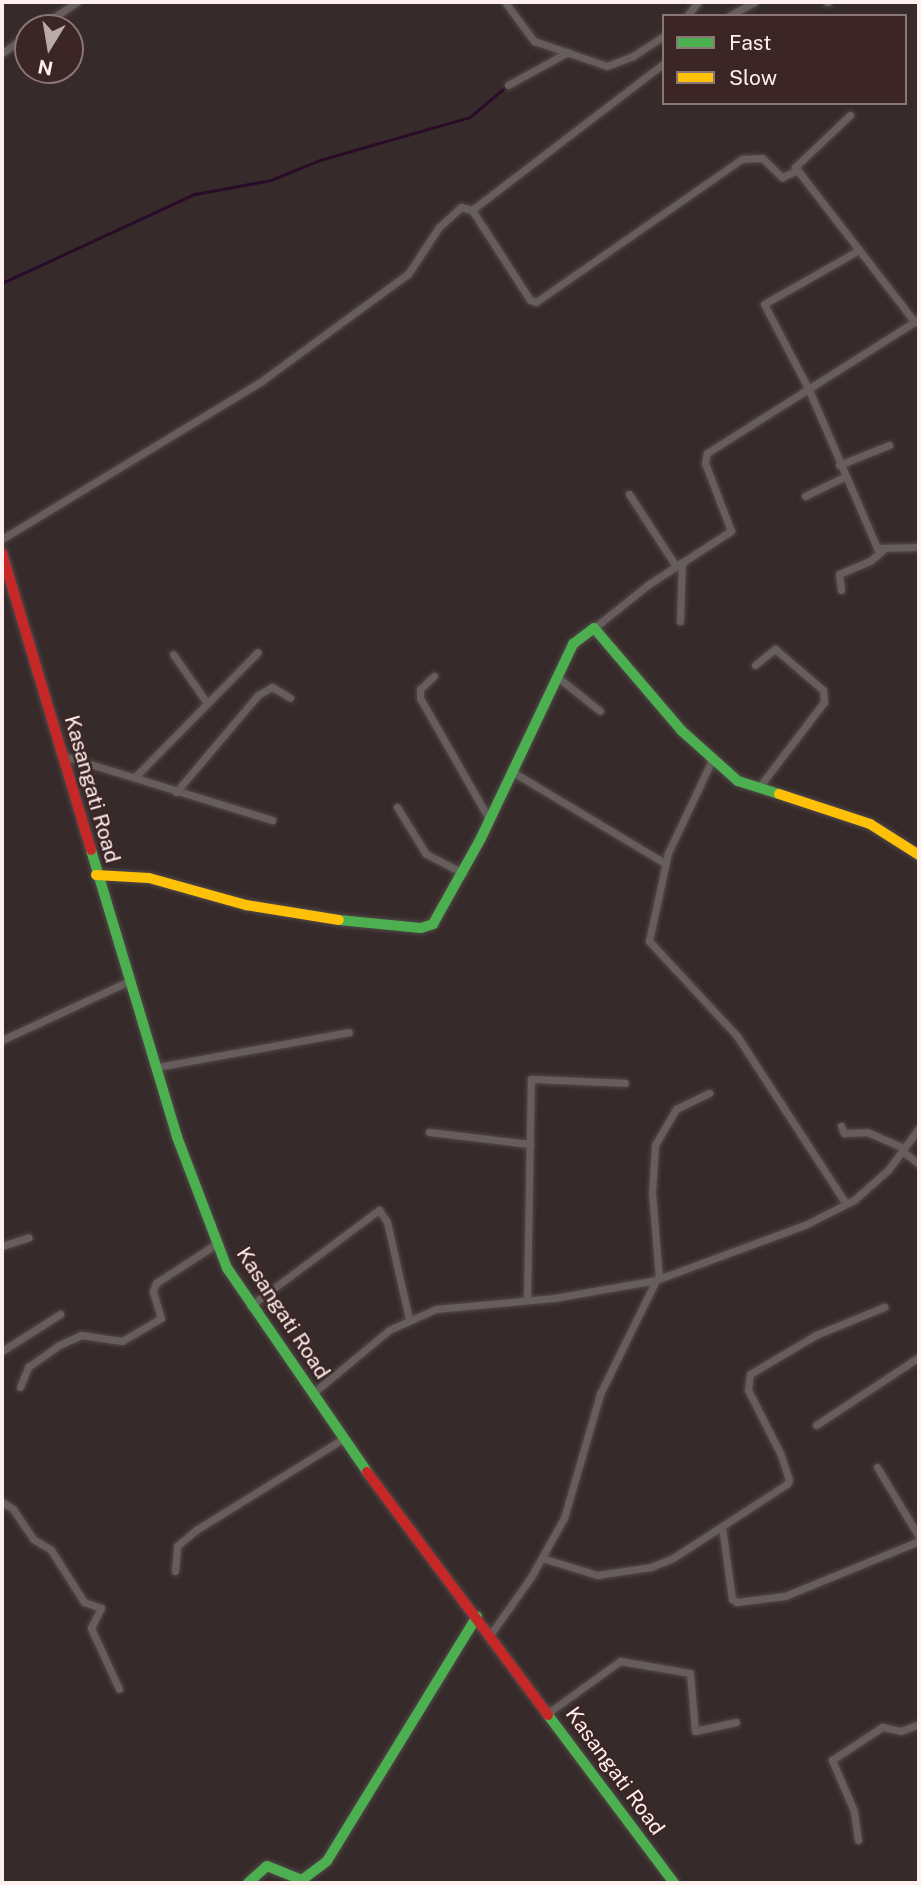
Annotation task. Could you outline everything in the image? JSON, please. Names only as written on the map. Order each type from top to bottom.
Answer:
[{"type":"street","points":[[59,14],[77,2]]},
{"type":"street","points":[[505,2],[534,41],[607,66],[633,56],[662,37]]},
{"type":"street","points":[[733,14],[754,2]]},
{"type":"street","points":[[508,85],[568,52]]},
{"type":"street","points":[[472,210],[662,65]]},
{"type":"street","points":[[96,875],[149,878],[285,912],[421,928],[433,923],[442,913],[463,873],[573,644],[679,564],[732,528],[705,456],[785,400],[809,390],[917,321],[796,170],[796,162],[850,115]]},
{"type":"street","points":[[2,539],[263,380],[408,274],[439,227],[461,207],[472,210],[530,300],[536,302],[743,159],[762,158],[782,177],[796,170]]},
{"type":"street","points":[[859,250],[764,304],[809,390],[844,477],[882,551]]},
{"type":"street","points":[[839,465],[890,445]]},
{"type":"street","points":[[805,496],[844,477]]},
{"type":"street","points":[[629,494],[679,564],[680,621]]},
{"type":"street","points":[[841,590],[839,573],[870,561],[882,551],[919,547]]},
{"type":"street","name":"Kasangati Road","points":[[2,553],[64,756],[96,875],[216,1244],[250,1306],[343,1439],[674,1883]]},
{"type":"street","points":[[594,628],[643,690],[712,760],[738,781],[870,824],[919,855]]},
{"type":"street","points":[[755,666],[775,649],[823,690],[824,702],[759,788]]},
{"type":"street","points":[[135,777],[258,653]]},
{"type":"street","points":[[173,654],[207,703]]},
{"type":"street","points":[[434,676],[420,690],[420,698],[489,818]]},
{"type":"street","points":[[556,676],[600,712]]},
{"type":"street","points":[[176,792],[258,695],[272,687],[290,698]]},
{"type":"street","points":[[64,756],[272,820]]},
{"type":"street","points":[[712,760],[665,863],[649,941],[737,1037],[846,1204]]},
{"type":"street","points":[[511,770],[665,863]]},
{"type":"street","points":[[397,807],[426,854],[463,873]]},
{"type":"street","points":[[2,1040],[129,981]]},
{"type":"street","points":[[157,1067],[349,1032]]},
{"type":"street","points":[[527,1300],[531,1079],[625,1083]]},
{"type":"street","points":[[490,1634],[542,1558],[576,1488],[600,1394],[657,1279],[652,1193],[655,1144],[676,1109],[709,1093]]},
{"type":"street","points":[[841,1126],[844,1133],[867,1132],[903,1149],[919,1164]]},
{"type":"street","points":[[312,1394],[389,1330],[436,1309],[527,1300],[657,1279],[751,1247],[846,1204],[888,1170],[919,1128]]},
{"type":"street","points":[[429,1132],[530,1144]]},
{"type":"street","points":[[250,1306],[379,1210],[387,1222],[409,1319]]},
{"type":"street","points":[[2,1246],[29,1237]]},
{"type":"street","points":[[20,1387],[27,1367],[41,1354],[81,1335],[122,1341],[161,1318],[153,1291],[156,1283],[216,1244]]},
{"type":"street","points":[[542,1558],[597,1575],[651,1567],[722,1527],[789,1480],[748,1390],[750,1374],[816,1335],[884,1307]]},
{"type":"street","points":[[2,1351],[60,1314]]},
{"type":"street","points":[[816,1425],[919,1357]]},
{"type":"street","points":[[175,1571],[177,1546],[196,1530],[343,1439]]},
{"type":"street","points":[[722,1527],[732,1599],[739,1602],[785,1597],[919,1539],[877,1467]]},
{"type":"street","points":[[2,1503],[13,1508],[33,1539],[51,1550],[84,1602],[101,1608],[91,1628],[119,1689]]},
{"type":"street","points":[[248,1883],[267,1866],[302,1880],[327,1861],[477,1616]]},
{"type":"street","points":[[548,1713],[620,1661],[690,1673],[695,1731],[736,1723]]},
{"type":"street","points":[[858,1840],[860,1829],[832,1760],[881,1727],[901,1731],[919,1724]]},
{"type":"waterway","points":[[2,283],[195,194],[271,180],[320,160],[470,117],[508,85]]},
{"type":"traffic: fast","points":[[339,920],[421,928],[433,924],[481,838],[573,644],[594,628],[682,731],[738,781],[779,794]]},
{"type":"traffic: fast","points":[[91,850],[177,1137],[227,1268],[367,1472]]},
{"type":"traffic: fast","points":[[248,1883],[267,1866],[302,1880],[327,1861],[477,1616]]},
{"type":"traffic: fast","points":[[548,1715],[674,1883]]},
{"type":"traffic: slow","points":[[779,794],[870,824],[919,855]]},
{"type":"traffic: slow","points":[[96,875],[149,878],[246,905],[339,920]]},
{"type":"traffic: jam","points":[[2,553],[91,850]]},
{"type":"traffic: jam","points":[[367,1472],[548,1715]]}]
